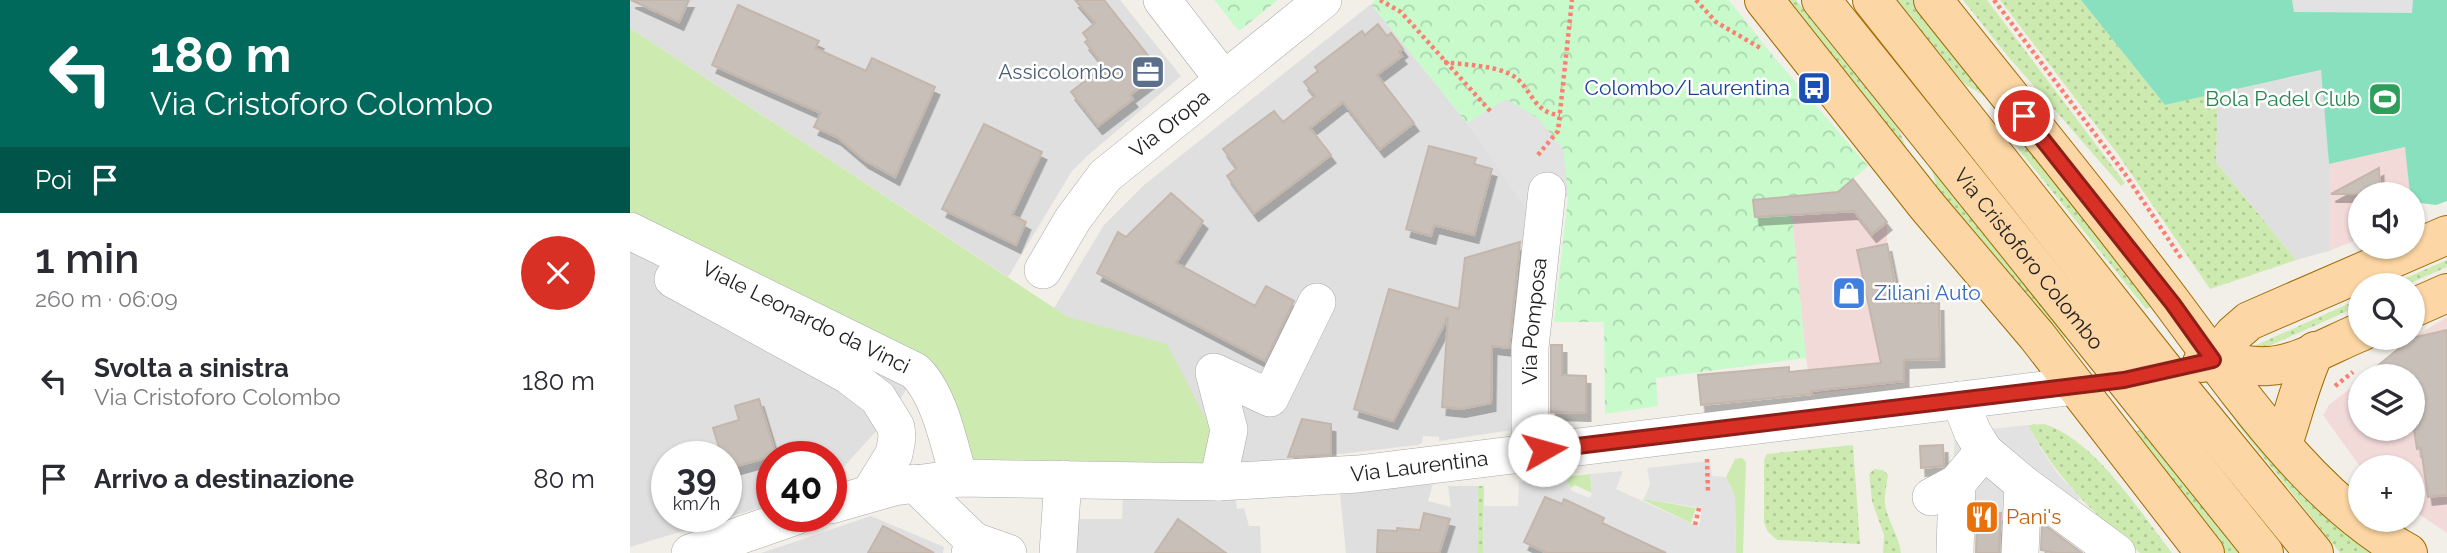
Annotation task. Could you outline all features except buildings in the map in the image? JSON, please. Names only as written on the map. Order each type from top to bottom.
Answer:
[{"type":"main road","name":"Via Cristoforo Colombo","points":[[1764,0],[1927,206],[2037,336],[2205,553]]},
{"type":"main road","name":"Via Cristoforo Colombo","points":[[1821,0],[2264,553]]},
{"type":"main road","name":"Via Cristoforo Colombo","points":[[1872,0],[2166,372],[2314,553]]},
{"type":"main road","points":[[1933,0],[2173,304],[2213,360],[2289,427],[2339,504],[2370,530],[2409,553]]},
{"type":"main road","points":[[1939,82],[2040,136]]},
{"type":"main road","points":[[1912,113],[1927,206]]},
{"type":"main road","points":[[2213,360],[2234,334],[2249,321],[2447,235]]},
{"type":"main road","points":[[2425,303],[2447,293]]},
{"type":"main road","name":"Via Laurentina","points":[[2076,386],[2124,380],[2213,360],[2269,366],[2287,363],[2348,337]]},
{"type":"main road","points":[[2289,427],[2301,382],[2315,351]]},
{"type":"street","points":[[1161,0],[1224,80]]},
{"type":"street","name":"Via Oropa","points":[[1043,270],[1073,219],[1105,176],[1323,0]]},
{"type":"street","name":"Via Pomposa","points":[[1530,452],[1530,347],[1547,191]]},
{"type":"street","name":"Viale Leonardo da Vinci","points":[[630,232],[915,371],[929,388],[959,478]]},
{"type":"street","points":[[673,279],[848,375],[878,398],[896,427],[897,438],[894,454],[870,493]]},
{"type":"street","points":[[1218,482],[1229,430],[1214,372],[1270,398],[1317,302]]},
{"type":"street","name":"Via Laurentina","points":[[847,500],[914,483],[959,478],[1218,482],[1358,474],[2076,386]]},
{"type":"street","points":[[1960,401],[1972,431],[1984,451],[2023,485],[2115,553]]},
{"type":"street","points":[[1955,553],[1944,490],[1984,451]]},
{"type":"street","points":[[1058,553],[1063,479]]},
{"type":"street","points":[[914,483],[984,549]]},
{"type":"street","points":[[2020,553],[2023,485]]},
{"type":"street","points":[[690,553],[756,530]]},
{"type":"path","points":[[1380,0],[1401,12],[1492,113]]},
{"type":"path","points":[[1538,155],[1558,131],[1572,0]]},
{"type":"path","points":[[1696,0],[1716,22],[1773,56],[1798,46]]},
{"type":"path","points":[[1994,0],[2125,174],[2185,265]]},
{"type":"path","points":[[1444,62],[1512,75],[1545,112],[1560,115]]},
{"type":"path","points":[[2289,427],[2348,377]]},
{"type":"path","points":[[1708,492],[1707,457],[1719,455]]},
{"type":"path","points":[[1695,525],[1699,508]]},
{"type":"shaded area","points":[[630,0],[1120,0],[1181,76],[1072,171],[1008,277],[630,28]]},
{"type":"shaded area","points":[[2292,0],[2413,0],[2412,13],[2294,12]]},
{"type":"shaded area","points":[[1371,4],[1467,123],[1528,210],[1530,217],[1524,221],[1527,234],[1512,430],[1439,441],[1439,437],[1423,436],[1422,443],[1418,445],[1331,455],[1316,461],[1206,463],[1068,317],[1054,308],[1104,225],[1144,185]]},
{"type":"shaded area","points":[[2322,70],[2329,164],[2329,251],[2296,260],[2216,162],[2218,93]]},
{"type":"shaded area","points":[[1506,99],[1539,119],[1563,149],[1568,196],[1528,210],[1467,123]]},
{"type":"shaded area","points":[[2406,147],[2409,182],[2348,182],[2348,243],[2329,251],[2329,164]]},
{"type":"shaded area","points":[[1853,179],[1887,222],[1887,244],[1903,323],[1905,383],[1812,394],[1790,197]]},
{"type":"shaded area","points":[[630,240],[912,380],[889,417],[847,463],[847,441],[756,441],[756,509],[742,513],[742,441],[651,441],[651,532],[680,532],[630,547]]},
{"type":"shaded area","points":[[2447,317],[2447,533],[2425,518],[2425,455],[2352,455],[2323,415],[2329,405],[2348,390],[2348,441],[2425,441],[2425,364],[2379,364],[2396,350],[2425,350],[2425,330]]},
{"type":"shaded area","points":[[2028,425],[2058,474],[2081,499],[1965,522],[1953,470],[1955,433]]},
{"type":"shaded area","points":[[1710,461],[1712,476],[1726,477],[1735,497],[1736,553],[1483,553],[1484,506],[1518,506],[1519,482],[1565,477],[1572,491],[1590,498],[1590,474],[1623,471],[1616,489],[1699,527],[1702,508],[1644,499],[1650,484],[1647,468]]},
{"type":"shaded area","points":[[1433,484],[1428,501],[1451,507],[1448,486],[1478,486],[1477,553],[1346,553],[1340,493]]},
{"type":"shaded area","points":[[1123,495],[1236,500],[1237,509],[1244,508],[1249,526],[1260,526],[1261,553],[1075,553],[1074,519],[1122,519]]},
{"type":"shaded area","points":[[871,516],[944,547],[943,553],[761,553],[823,532],[847,532],[847,524]]},
{"type":"green space","points":[[1214,0],[1278,0],[1239,31]]},
{"type":"green space","points":[[1375,0],[1729,0],[1773,56],[1868,166],[1838,192],[1790,197],[1806,358],[1656,378],[1658,406],[1605,414],[1604,322],[1554,322],[1568,196],[1506,100],[1467,123],[1371,4]]},
{"type":"green space","points":[[1781,0],[1796,0],[1897,125],[1910,157]]},
{"type":"green space","points":[[1896,0],[1914,0],[1998,104],[1963,83]]},
{"type":"green space","points":[[1963,0],[1987,0],[2125,183],[2121,186],[2006,54]]},
{"type":"green space","points":[[2000,0],[2081,0],[2165,105],[2218,93],[2216,162],[2296,260],[2210,289],[2117,153]]},
{"type":"green space","name":"Bola Padel Club","points":[[2081,0],[2447,0],[2447,201],[2436,205],[2425,204],[2425,182],[2409,182],[2405,147],[2329,164],[2321,70],[2165,105]]},
{"type":"green space","points":[[630,28],[1068,317],[1167,344],[1214,435],[1206,463],[964,459],[942,395],[630,217]]},
{"type":"green space","points":[[1996,121],[2027,141],[2153,306],[2146,309]]},
{"type":"green space","points":[[1931,167],[2067,337],[2056,341],[1940,198]]},
{"type":"green space","points":[[2447,260],[2447,267],[2425,277],[2425,273],[2417,273]]},
{"type":"green space","points":[[2348,304],[2348,311],[2258,351],[2254,346]]},
{"type":"green space","points":[[2240,420],[2326,517],[2371,553],[2340,553],[2236,423]]},
{"type":"green space","points":[[2044,424],[2063,432],[2098,461],[2131,498],[2172,553],[2140,553],[2092,510],[2063,478],[2028,425]]},
{"type":"green space","points":[[2143,430],[2243,553],[2225,553],[2137,444],[2133,437],[2137,431]]},
{"type":"green space","points":[[1853,445],[1860,544],[1777,540],[1768,532],[1764,523],[1764,460],[1767,454]]},
{"type":"green space","points":[[1742,458],[1746,462],[1743,553],[1736,553],[1735,497],[1726,477],[1735,459]]},
{"type":"green space","points":[[1874,469],[1883,470],[1888,475],[1885,503],[1901,553],[1883,553],[1884,535],[1872,501],[1869,474]]},
{"type":"green space","points":[[1590,474],[1592,493],[1575,485],[1571,488],[1565,477]]},
{"type":"green space","points":[[1478,486],[1484,486],[1483,553],[1477,553]]},
{"type":"green space","points":[[1643,500],[1696,508],[1691,523]]},
{"type":"place","name":"Assicolombo","points":[[1148,72]]},
{"type":"place","name":"Colombo/Laurentina","points":[[1814,88]]},
{"type":"place","name":"Bola Padel Club","points":[[2385,99]]},
{"type":"place","name":"Ziliani Auto","points":[[1849,293]]},
{"type":"place","name":"Pani's","points":[[1982,517]]},
{"type":"route","points":[[1544,450],[2124,380],[2213,360],[2173,304],[2024,116]]}]
